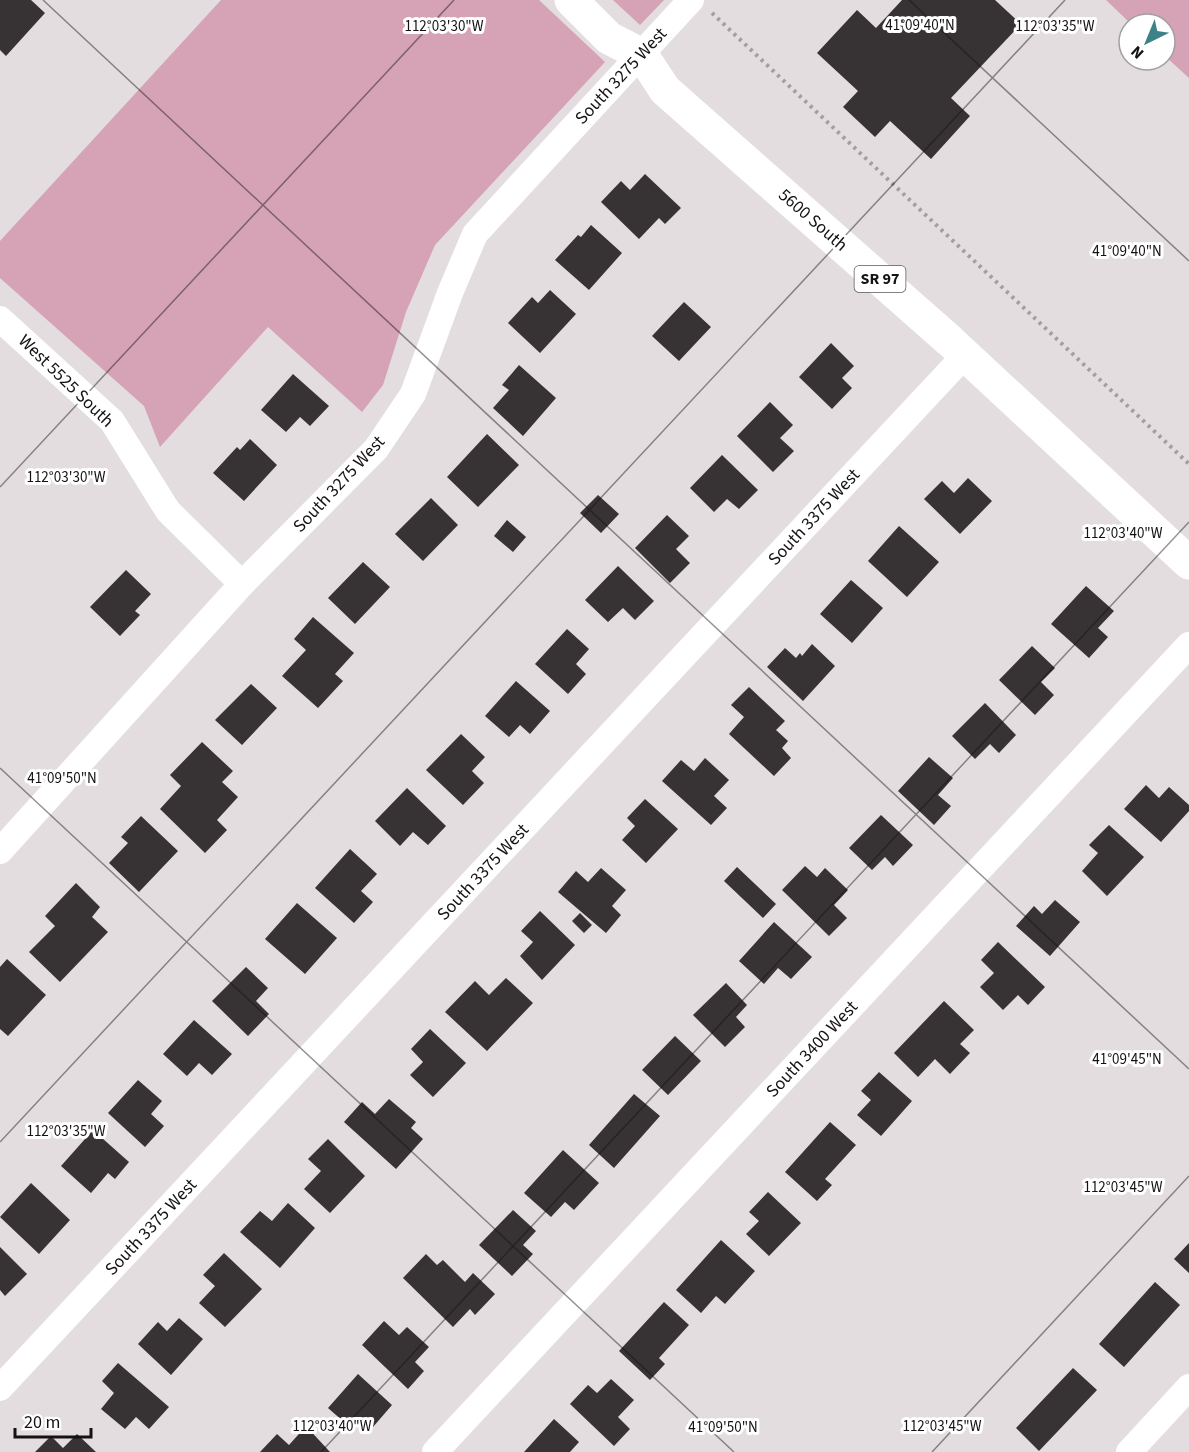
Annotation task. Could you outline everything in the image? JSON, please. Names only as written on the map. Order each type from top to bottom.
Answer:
[{"type":"main road","name":"5600 South","points":[[571,0],[609,38],[642,55],[665,90],[965,356],[1189,563]]},
{"type":"street","name":"South 3275 West","points":[[0,851],[242,584],[376,449],[413,394],[450,293],[475,234],[642,55],[699,4]]},
{"type":"street","name":"West 5525 South","points":[[0,319],[112,421],[168,511],[242,584]]},
{"type":"street","name":"South 3375 West","points":[[0,1388],[965,356]]},
{"type":"street","name":"South 3400 West","points":[[435,1452],[1189,645]]},
{"type":"street","points":[[1129,1452],[1189,1387]]},
{"type":"path","points":[[699,4],[1189,464]]},
{"type":"shaded area","points":[[221,0],[539,0],[605,62],[435,245],[406,312],[383,385],[362,412],[268,327],[160,447],[144,406],[0,278],[0,241]]},
{"type":"shaded area","points":[[613,0],[664,0],[640,25]]},
{"type":"shaded area","points":[[1106,0],[1189,0],[1189,78],[1177,67],[1177,12],[1118,12]]},
{"type":"building","points":[[0,0],[31,0],[45,13],[6,56],[0,50]]},
{"type":"building","points":[[902,0],[995,0],[1021,24],[951,98],[970,116],[931,159],[890,121],[875,137],[843,107],[858,91],[817,53],[857,10],[876,28]]},
{"type":"building","points":[[645,174],[681,208],[665,224],[659,218],[639,239],[601,202],[621,181],[630,190]]},
{"type":"building","points":[[591,225],[622,253],[589,290],[555,260],[578,235],[581,237]]},
{"type":"building","points":[[550,290],[576,314],[540,353],[508,323],[532,297],[538,303]]},
{"type":"building","points":[[684,302],[711,327],[679,361],[652,336]]},
{"type":"building","points":[[831,343],[854,366],[842,378],[852,388],[832,409],[799,377]]},
{"type":"building","points":[[519,365],[556,398],[523,436],[493,408],[509,390],[502,385]]},
{"type":"building","points":[[293,374],[329,406],[310,426],[300,417],[286,432],[261,410]]},
{"type":"building","points":[[770,402],[793,425],[780,438],[794,451],[773,472],[737,436]]},
{"type":"building","points":[[487,434],[519,465],[478,507],[447,477]]},
{"type":"building","points":[[250,439],[277,465],[244,501],[213,473],[237,447],[240,450]]},
{"type":"building","points":[[722,455],[758,490],[739,509],[727,499],[714,512],[690,488]]},
{"type":"building","points":[[968,478],[992,501],[960,534],[924,499],[942,481],[954,493]]},
{"type":"building","points":[[598,495],[619,514],[601,533],[580,513]]},
{"type":"building","points":[[431,498],[458,525],[423,561],[395,534]]},
{"type":"building","points":[[667,515],[689,536],[676,549],[690,563],[670,583],[635,548]]},
{"type":"building","points":[[507,520],[526,537],[513,552],[494,536]]},
{"type":"building","points":[[899,526],[939,562],[907,597],[868,561]]},
{"type":"building","points":[[363,562],[390,587],[355,624],[328,598]]},
{"type":"building","points":[[618,566],[654,601],[635,620],[623,608],[608,622],[585,600]]},
{"type":"building","points":[[126,570],[151,594],[135,611],[140,615],[120,636],[90,607]]},
{"type":"building","points":[[851,580],[883,608],[852,643],[820,614]]},
{"type":"building","points":[[1086,586],[1114,611],[1098,628],[1108,637],[1089,658],[1051,624]]},
{"type":"building","points":[[313,617],[354,653],[335,674],[343,681],[318,708],[282,676],[306,650],[294,639]]},
{"type":"building","points":[[567,629],[589,649],[576,664],[586,674],[568,694],[535,664]]},
{"type":"building","points":[[812,644],[835,666],[803,701],[767,667],[785,648],[796,658],[800,653],[802,656]]},
{"type":"building","points":[[1032,646],[1055,668],[1041,682],[1054,695],[1035,715],[999,680]]},
{"type":"building","points":[[516,681],[550,711],[530,734],[520,725],[509,737],[485,716]]},
{"type":"building","points":[[251,684],[277,708],[242,745],[215,720]]},
{"type":"building","points":[[749,687],[785,721],[776,730],[788,741],[782,748],[791,758],[774,776],[729,734],[744,717],[731,705]]},
{"type":"building","points":[[985,703],[1016,735],[999,753],[990,744],[975,759],[952,736]]},
{"type":"building","points":[[461,734],[485,757],[472,771],[484,783],[463,805],[426,770]]},
{"type":"building","points":[[202,742],[233,771],[222,782],[238,797],[217,820],[227,830],[205,853],[160,809],[181,786],[170,775]]},
{"type":"building","points":[[929,757],[953,778],[938,795],[951,806],[934,825],[898,791]]},
{"type":"building","points":[[705,758],[729,780],[714,796],[727,808],[711,825],[662,781],[681,760],[694,771]]},
{"type":"building","points":[[1146,785],[1159,798],[1169,787],[1189,805],[1189,811],[1161,842],[1124,809]]},
{"type":"building","points":[[407,788],[446,826],[428,845],[413,832],[400,846],[375,821]]},
{"type":"building","points":[[645,799],[678,829],[646,863],[622,840],[635,826],[627,818]]},
{"type":"building","points":[[881,815],[913,845],[893,866],[885,857],[872,870],[849,848]]},
{"type":"building","points":[[141,816],[178,851],[139,892],[109,863],[128,843],[121,837]]},
{"type":"building","points":[[1109,825],[1144,857],[1107,896],[1082,871],[1098,853],[1089,845]]},
{"type":"building","points":[[350,849],[377,874],[361,891],[373,902],[354,923],[315,888]]},
{"type":"building","points":[[805,866],[817,877],[825,868],[848,890],[834,905],[847,918],[829,936],[782,890]]},
{"type":"building","points":[[737,867],[776,904],[763,918],[724,881]]},
{"type":"building","points":[[601,868],[626,890],[612,906],[621,915],[606,933],[558,892],[576,871],[588,882]]},
{"type":"building","points":[[76,883],[100,907],[92,917],[108,932],[60,982],[29,952],[55,926],[45,916]]},
{"type":"building","points":[[1055,900],[1080,922],[1050,956],[1016,926],[1034,906],[1042,914]]},
{"type":"building","points":[[297,903],[337,938],[305,974],[265,939]]},
{"type":"building","points":[[540,911],[575,945],[542,980],[520,956],[533,942],[521,931]]},
{"type":"building","points":[[580,913],[592,925],[584,933],[572,921]]},
{"type":"building","points":[[774,922],[812,957],[791,979],[778,968],[764,984],[739,961]]},
{"type":"building","points":[[998,942],[1045,987],[1028,1005],[1018,995],[1003,1010],[980,987],[994,973],[981,960]]},
{"type":"building","points":[[7,959],[46,995],[8,1036],[0,1029],[0,967]]},
{"type":"building","points":[[246,967],[268,988],[256,1001],[269,1014],[248,1036],[212,1001]]},
{"type":"building","points":[[506,978],[533,1003],[487,1051],[445,1012],[475,981],[489,995]]},
{"type":"building","points":[[726,983],[747,1005],[736,1017],[745,1027],[725,1047],[693,1015]]},
{"type":"building","points":[[944,1001],[974,1030],[960,1044],[970,1053],[950,1074],[935,1059],[918,1077],[894,1053]]},
{"type":"building","points":[[194,1020],[232,1054],[212,1075],[199,1063],[187,1076],[163,1054]]},
{"type":"building","points":[[430,1029],[466,1063],[433,1097],[410,1075],[423,1062],[411,1049]]},
{"type":"building","points":[[675,1036],[701,1061],[668,1095],[642,1070]]},
{"type":"building","points":[[879,1072],[912,1101],[881,1136],[857,1115],[871,1100],[861,1091]]},
{"type":"building","points":[[138,1080],[162,1101],[151,1114],[164,1126],[145,1147],[108,1113]]},
{"type":"building","points":[[634,1094],[660,1116],[614,1168],[589,1145]]},
{"type":"building","points":[[389,1099],[416,1122],[411,1128],[423,1139],[396,1169],[344,1122],[362,1102],[375,1114]]},
{"type":"building","points":[[830,1122],[856,1145],[825,1179],[832,1185],[817,1201],[785,1172]]},
{"type":"building","points":[[93,1130],[129,1162],[115,1179],[108,1173],[91,1193],[61,1166]]},
{"type":"building","points":[[328,1139],[365,1176],[330,1213],[304,1189],[321,1171],[308,1159]]},
{"type":"building","points":[[563,1150],[599,1183],[574,1210],[565,1202],[551,1217],[524,1193]]},
{"type":"building","points":[[31,1183],[70,1220],[39,1254],[0,1217]]},
{"type":"building","points":[[768,1192],[801,1223],[769,1256],[746,1234],[759,1221],[749,1212]]},
{"type":"building","points":[[288,1203],[315,1228],[280,1268],[240,1232],[260,1211],[272,1221]]},
{"type":"building","points":[[513,1210],[536,1231],[523,1245],[533,1254],[512,1276],[479,1245]]},
{"type":"building","points":[[721,1240],[755,1271],[725,1304],[716,1296],[701,1313],[676,1290]]},
{"type":"building","points":[[1189,1243],[1189,1273],[1174,1259]]},
{"type":"building","points":[[0,1247],[27,1274],[5,1296],[0,1290]]},
{"type":"building","points":[[224,1253],[262,1289],[225,1327],[199,1303],[215,1286],[203,1275]]},
{"type":"building","points":[[426,1254],[437,1265],[443,1260],[465,1282],[473,1273],[495,1294],[475,1315],[470,1309],[453,1327],[403,1278]]},
{"type":"building","points":[[1155,1282],[1180,1305],[1124,1367],[1099,1344]]},
{"type":"building","points":[[664,1302],[689,1325],[659,1358],[665,1364],[650,1380],[619,1351]]},
{"type":"building","points":[[179,1318],[203,1339],[171,1375],[138,1344],[158,1322],[167,1331]]},
{"type":"building","points":[[384,1321],[399,1335],[407,1327],[429,1347],[415,1362],[424,1371],[408,1389],[362,1345]]},
{"type":"building","points":[[118,1363],[169,1407],[149,1429],[136,1417],[125,1429],[101,1409],[114,1393],[102,1381]]},
{"type":"building","points":[[1073,1368],[1097,1390],[1039,1451],[1016,1428]]},
{"type":"building","points":[[358,1374],[392,1405],[373,1427],[363,1418],[352,1429],[328,1408]]},
{"type":"building","points":[[611,1379],[634,1400],[618,1417],[630,1429],[614,1446],[570,1404],[588,1385],[597,1393]]},
{"type":"building","points":[[554,1419],[579,1442],[570,1452],[524,1452]]},
{"type":"building","points":[[306,1426],[330,1452],[260,1452],[277,1434],[289,1445]]},
{"type":"building","points":[[77,1434],[96,1452],[35,1452],[51,1436],[63,1448]]}]
